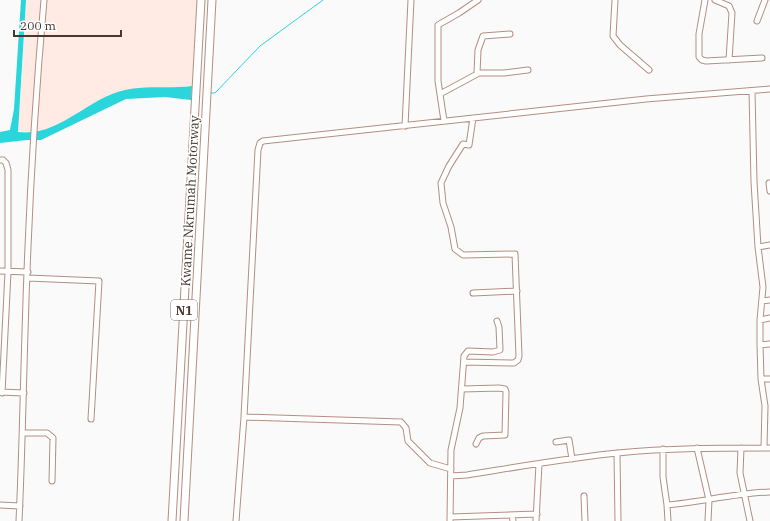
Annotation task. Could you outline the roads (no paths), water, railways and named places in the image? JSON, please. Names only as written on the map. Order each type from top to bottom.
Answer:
[{"type":"highway","name":"Kwame Nkrumah Motorway","points":[[172,521],[201,0]]},
{"type":"highway","name":"Kwame Nkrumah Motorway","points":[[184,521],[212,0]]},
{"type":"street","points":[[19,521],[25,333],[34,143],[44,0]]},
{"type":"street","points":[[404,126],[411,0]]},
{"type":"street","points":[[444,121],[438,81],[438,25],[478,0]]},
{"type":"street","points":[[615,0],[613,36],[620,45],[649,70]]},
{"type":"street","points":[[705,0],[699,34],[699,57],[706,61],[762,58]]},
{"type":"street","points":[[715,0],[729,6],[732,13],[729,60]]},
{"type":"street","points":[[757,21],[765,0]]},
{"type":"street","points":[[477,74],[478,50],[483,36],[510,34]]},
{"type":"street","points":[[440,94],[483,72],[504,73],[528,70]]},
{"type":"street","points":[[236,521],[244,417],[258,150],[260,143],[266,140],[646,99],[770,89]]},
{"type":"street","points":[[451,476],[572,458],[617,453],[663,449],[767,448],[768,406],[761,379],[760,320],[763,287],[758,247],[754,182],[752,90]]},
{"type":"street","points":[[464,362],[514,363],[518,360],[519,356],[515,254],[463,255],[455,249],[451,227],[443,203],[441,183],[449,166],[463,144],[470,145],[473,118]]},
{"type":"street","points":[[0,160],[3,160],[6,163],[8,170],[8,272],[1,392],[24,393]]},
{"type":"street","points":[[769,183],[770,191]]},
{"type":"street","points":[[758,247],[770,245]]},
{"type":"street","points":[[0,271],[99,281],[91,419]]},
{"type":"street","points":[[473,293],[517,291]]},
{"type":"street","points":[[762,301],[770,300]]},
{"type":"street","points":[[760,320],[770,318]]},
{"type":"street","points":[[497,321],[499,327],[500,350],[494,352],[468,350],[464,356],[460,408],[452,442],[450,519],[493,518],[512,515],[536,514]]},
{"type":"street","points":[[760,345],[770,344]]},
{"type":"street","points":[[761,379],[770,378]]},
{"type":"street","points":[[462,389],[499,388],[504,389],[506,392],[505,435],[483,436],[479,438],[476,444]]},
{"type":"street","points":[[244,417],[401,422],[406,428],[408,441],[430,463],[451,469]]},
{"type":"street","points":[[23,433],[47,433],[53,438],[52,481]]},
{"type":"street","points":[[556,442],[569,440],[572,458]]},
{"type":"street","points":[[697,448],[710,500],[708,521]]},
{"type":"street","points":[[741,448],[740,473],[750,521]]},
{"type":"street","points":[[663,449],[663,477],[668,521]]},
{"type":"street","points":[[617,453],[618,521]]},
{"type":"street","points":[[536,521],[538,464]]},
{"type":"street","points":[[667,505],[744,494],[770,492]]},
{"type":"street","points":[[584,496],[585,521]]},
{"type":"street","points":[[0,505],[20,506]]},
{"type":"street","points":[[512,515],[513,521]]},
{"type":"water","points":[[21,0],[26,0],[18,132],[33,132],[47,129],[111,94],[125,90],[192,86],[191,100],[165,97],[126,99],[41,140],[0,143],[0,132],[10,130],[14,109]]},
{"type":"waterway","points":[[211,93],[215,93],[260,46],[323,0]]}]
